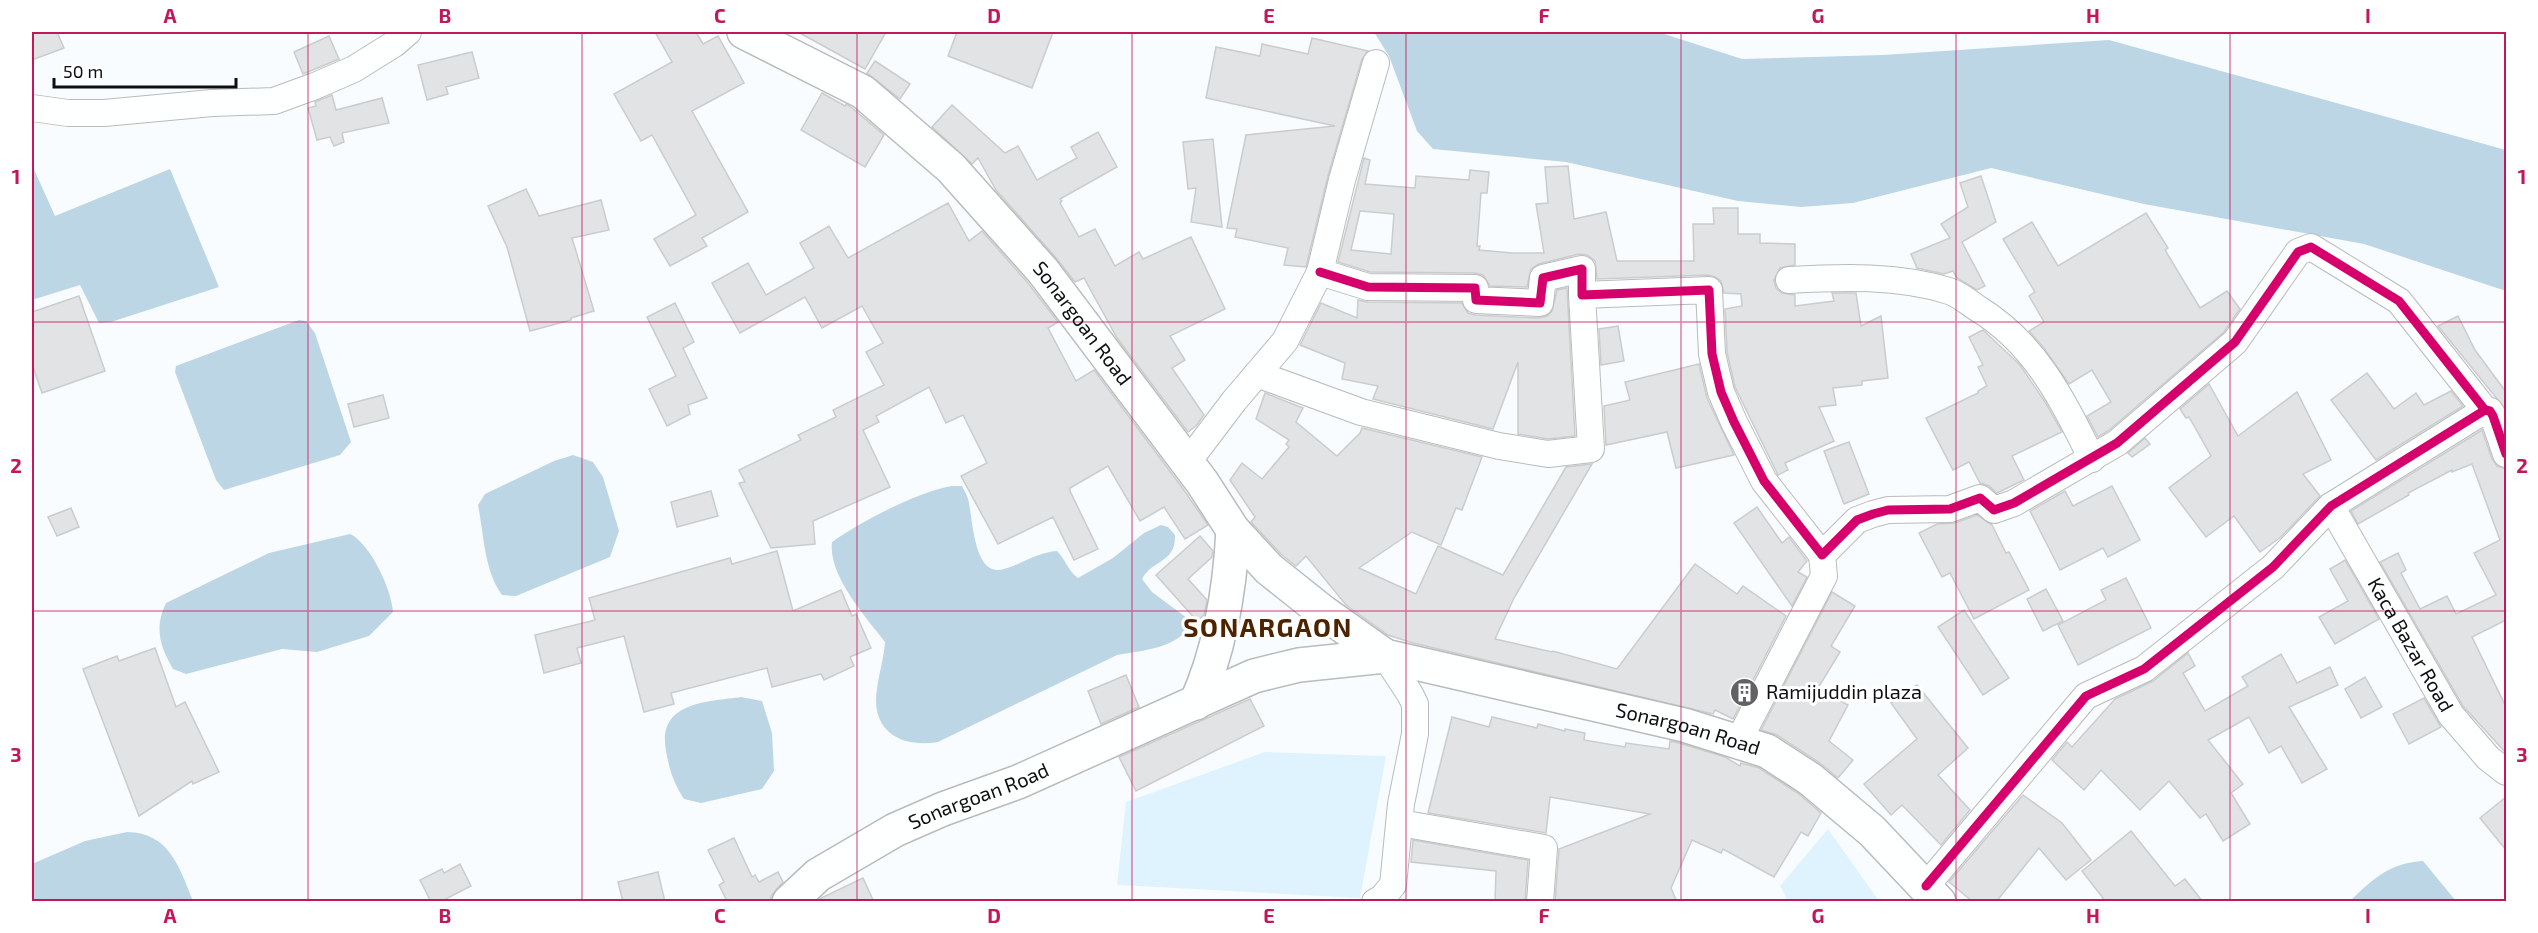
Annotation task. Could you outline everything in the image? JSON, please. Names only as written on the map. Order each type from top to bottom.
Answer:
[{"type":"main road","name":"Sonargoan Road","points":[[744,32],[863,92],[951,168],[1043,271],[1187,463],[1233,530],[1269,569],[1323,612],[1385,656]]},
{"type":"main road","points":[[1196,703],[1208,676],[1230,576],[1233,530]]},
{"type":"main road","name":"Sonargoan Road","points":[[789,902],[818,875],[895,830],[943,809],[1018,782],[1254,676],[1299,665],[1385,656],[1684,725],[1767,751],[1810,779],[1872,831],[1932,894]]},
{"type":"street","points":[[32,108],[68,114],[274,100],[315,87],[354,69],[394,44],[408,32]]},
{"type":"street","points":[[1187,463],[1285,341],[1320,272],[1342,180],[1376,63]]},
{"type":"street","points":[[1822,555],[1857,520],[1873,514],[1888,510],[1950,509],[1980,498],[1994,510],[2014,503],[2092,459],[2117,443],[2235,342],[2298,252],[2311,247],[2399,301],[2485,410],[2490,411],[2506,454]]},
{"type":"street","points":[[1257,375],[1361,412],[1499,446],[1548,454],[1591,449],[1582,270],[1543,278],[1540,303],[1476,300],[1475,288],[1368,287],[1320,272]]},
{"type":"street","points":[[1789,280],[1851,277],[1916,284],[1951,292],[2002,323],[2026,349],[2063,399],[2092,459]]},
{"type":"street","points":[[1582,295],[1709,290],[1712,354],[1721,392],[1764,481],[1822,555],[1824,576],[1738,742]]},
{"type":"street","points":[[1932,894],[2086,696],[2144,669],[2273,567],[2331,506],[2485,410]]},
{"type":"street","name":"Kaca Bazar Road","points":[[2331,506],[2451,716],[2488,758],[2506,771]]},
{"type":"street","points":[[1375,902],[1382,898],[1393,885],[1400,823],[1415,734],[1415,704],[1385,656]]},
{"type":"street","points":[[1400,823],[1544,848],[1540,902]]},
{"type":"shaded area","points":[[1374,32],[1658,32],[1742,59],[1883,55],[2109,40],[2506,150],[2506,291],[2364,244],[2144,204],[1991,168],[1853,203],[1801,207],[1738,201],[1566,162],[1433,149],[1417,131],[1389,56]]},
{"type":"shaded area","points":[[32,165],[55,216],[170,169],[219,287],[111,322],[99,323],[80,285],[32,300]]},
{"type":"shaded area","points":[[299,320],[306,321],[315,333],[351,442],[340,455],[224,490],[216,480],[175,372],[176,366]]},
{"type":"shaded area","points":[[573,455],[593,462],[603,477],[619,531],[610,557],[516,596],[502,595],[488,563],[478,505],[485,494],[554,461]]},
{"type":"shaded area","points":[[952,486],[962,486],[965,492],[980,556],[986,565],[994,570],[1004,569],[1057,551],[1078,578],[1113,558],[1144,533],[1161,525],[1168,527],[1175,535],[1172,551],[1142,579],[1152,592],[1187,618],[1190,625],[1185,633],[1168,644],[1117,655],[938,742],[912,742],[891,734],[883,726],[878,716],[876,704],[885,642],[842,582],[832,555],[832,542],[890,508],[923,494]]},
{"type":"shaded area","points":[[350,534],[365,547],[379,568],[392,603],[393,612],[369,636],[317,652],[282,649],[186,674],[173,669],[160,637],[160,621],[166,603],[269,553]]},
{"type":"shaded area","points":[[741,697],[762,701],[772,733],[774,771],[762,789],[701,803],[684,799],[670,770],[667,758],[665,735],[669,723],[677,714],[700,703]]},
{"type":"shaded area","points":[[1265,752],[1386,756],[1360,898],[1117,885],[1126,802]]},
{"type":"shaded area","points":[[1828,829],[1879,901],[1788,901],[1780,886]]},
{"type":"shaded area","points":[[127,832],[142,834],[163,845],[177,864],[193,901],[32,901],[32,864],[85,841]]},
{"type":"shaded area","points":[[2423,861],[2456,901],[2350,901],[2382,873],[2400,865]]},
{"type":"building","points":[[32,32],[57,32],[64,48],[32,60]]},
{"type":"building","points":[[655,32],[696,32],[703,44],[718,36],[744,83],[692,111],[748,212],[702,238],[707,246],[670,266],[654,239],[696,215],[652,135],[641,141],[614,94],[672,62]]},
{"type":"building","points":[[798,32],[886,32],[865,69]]},
{"type":"building","points":[[957,32],[1053,32],[1032,88],[948,56]]},
{"type":"building","points":[[329,36],[339,59],[303,74],[294,52]]},
{"type":"building","points":[[1312,38],[1368,51],[1362,59],[1328,176],[1306,267],[1284,265],[1288,248],[1235,237],[1237,229],[1227,228],[1246,135],[1335,126],[1206,98],[1216,47],[1260,56],[1262,44],[1308,54]]},
{"type":"building","points":[[472,52],[479,78],[446,87],[448,94],[427,100],[418,65]]},
{"type":"building","points":[[875,61],[910,84],[900,99],[867,73]]},
{"type":"building","points":[[822,93],[852,108],[884,135],[865,167],[801,130]]},
{"type":"building","points":[[332,95],[336,110],[382,98],[389,123],[342,133],[344,142],[334,146],[330,137],[317,140],[308,108],[316,106],[315,102]]},
{"type":"building","points":[[952,105],[1005,153],[1018,146],[1037,180],[1077,158],[1071,147],[1098,132],[1117,167],[1060,199],[1062,201],[1060,203],[1079,237],[1095,229],[1115,266],[1139,252],[1143,259],[1191,237],[1225,309],[1170,336],[1185,360],[1172,368],[1204,415],[1188,432],[1117,338],[1084,278],[1075,282],[996,190],[978,158],[972,164],[932,127]]},
{"type":"building","points":[[1213,139],[1222,227],[1191,222],[1196,188],[1188,189],[1183,142]]},
{"type":"building","points":[[1364,158],[1370,160],[1365,184],[1415,188],[1416,176],[1469,180],[1470,170],[1489,172],[1487,193],[1481,193],[1477,246],[1480,246],[1479,250],[1512,253],[1544,253],[1536,204],[1548,203],[1545,167],[1568,166],[1574,219],[1606,212],[1617,261],[1694,261],[1693,224],[1714,224],[1713,208],[1738,208],[1738,234],[1760,234],[1760,243],[1795,244],[1795,265],[1780,268],[1774,280],[1776,288],[1782,293],[1795,295],[1795,306],[1834,301],[1832,293],[1856,293],[1861,326],[1881,316],[1888,378],[1862,381],[1862,385],[1833,388],[1836,405],[1819,407],[1834,441],[1785,463],[1788,470],[1778,475],[1735,387],[1727,352],[1725,309],[1742,306],[1741,294],[1724,293],[1721,281],[1715,277],[1708,275],[1597,279],[1595,261],[1587,255],[1579,254],[1539,264],[1531,269],[1527,287],[1490,286],[1483,275],[1475,273],[1370,272],[1338,262]],"holes":[[[1360,211],[1394,214],[1391,254],[1351,250]]]},
{"type":"building","points":[[1981,176],[1996,222],[1962,242],[1985,286],[1977,290],[1957,278],[1953,271],[1944,274],[1917,268],[1911,254],[1950,238],[1941,224],[1968,207],[1960,183]]},
{"type":"building","points":[[526,189],[539,216],[601,200],[609,230],[572,238],[594,311],[530,331],[507,247],[488,206]]},
{"type":"building","points":[[948,203],[969,241],[982,231],[1028,283],[1058,322],[1048,328],[1076,381],[1094,370],[1208,525],[1185,539],[1164,507],[1140,521],[1108,466],[1070,488],[1098,549],[1074,560],[1053,517],[998,544],[961,476],[987,463],[963,415],[946,423],[929,387],[876,416],[879,422],[863,430],[890,487],[813,521],[815,544],[771,548],[739,483],[745,482],[739,470],[801,440],[798,435],[836,417],[833,410],[884,385],[866,352],[883,343],[862,306],[822,328],[805,297],[740,333],[712,283],[748,263],[766,295],[814,268],[800,243],[829,226],[848,258]]},
{"type":"building","points":[[2146,213],[2168,248],[2165,250],[2200,308],[2227,291],[2240,309],[2224,332],[2098,437],[2087,416],[2111,402],[2092,370],[2069,384],[2029,331],[2044,322],[2029,296],[2035,292],[2003,239],[2032,222],[2058,266]]},
{"type":"building","points":[[1567,288],[1575,436],[1548,439],[1518,434],[1518,362],[1493,429],[1373,399],[1378,386],[1342,379],[1345,363],[1300,345],[1321,303],[1357,318],[1358,300],[1462,303],[1468,313],[1475,315],[1539,318],[1547,316],[1552,311],[1557,290]]},
{"type":"building","points":[[79,296],[105,371],[42,393],[32,364],[32,312]]},
{"type":"building","points":[[675,303],[694,342],[683,348],[707,398],[688,405],[690,414],[667,426],[649,389],[676,376],[647,317]]},
{"type":"building","points":[[2458,316],[2475,350],[2506,392],[2506,410],[2438,326]]},
{"type":"building","points":[[1618,326],[1624,361],[1601,365],[1599,329]]},
{"type":"building","points":[[1983,330],[2020,365],[2062,432],[2012,456],[2024,480],[1997,493],[1989,486],[1980,483],[1969,462],[1953,470],[1926,418],[1978,393],[1987,386],[1978,367],[1983,365],[1969,337]]},
{"type":"building","points":[[1699,364],[1707,398],[1734,455],[1676,468],[1667,432],[1606,445],[1604,406],[1630,400],[1625,382]]},
{"type":"building","points":[[2367,373],[2394,409],[2416,393],[2424,405],[2451,391],[2463,406],[2376,460],[2331,400]]},
{"type":"building","points":[[2209,384],[2238,436],[2297,392],[2331,460],[2303,474],[2320,496],[2281,537],[2260,552],[2234,516],[2206,537],[2169,488],[2211,456],[2189,417],[2186,418],[2180,409]]},
{"type":"building","points":[[1265,393],[1303,408],[1296,422],[1337,456],[1360,433],[1362,428],[1482,457],[1462,510],[1456,508],[1441,545],[1412,532],[1359,568],[1416,594],[1438,546],[1503,575],[1566,467],[1592,464],[1514,598],[1495,639],[1553,651],[1617,669],[1695,564],[1737,594],[1743,586],[1786,616],[1733,719],[1715,710],[1713,714],[1413,643],[1388,635],[1346,605],[1306,556],[1296,566],[1282,555],[1251,522],[1255,517],[1230,480],[1242,463],[1262,479],[1289,447],[1286,444],[1289,440],[1256,419]]},
{"type":"building","points":[[383,395],[389,418],[354,427],[348,404]]},
{"type":"building","points":[[2482,430],[2492,459],[2497,466],[2506,469],[2506,620],[2472,637],[2506,707],[2506,753],[2463,706],[2380,562],[2398,553],[2406,570],[2401,573],[2420,609],[2447,596],[2456,614],[2496,595],[2474,553],[2500,540],[2472,464],[2452,472],[2452,470],[2408,493],[2409,495],[2358,524],[2351,511]]},
{"type":"building","points":[[2145,438],[2150,444],[2132,457],[2128,453]]},
{"type":"building","points":[[1849,442],[1869,494],[1844,504],[1824,451]]},
{"type":"building","points":[[2112,486],[2140,540],[2108,557],[2103,548],[2060,570],[2030,511],[2065,491],[2073,506]]},
{"type":"building","points":[[711,491],[718,516],[677,527],[671,502]]},
{"type":"building","points":[[1757,507],[1782,543],[1789,537],[1807,561],[1798,572],[1807,577],[1792,606],[1734,523]]},
{"type":"building","points":[[71,508],[79,527],[57,536],[48,517]]},
{"type":"building","points":[[1977,515],[1992,525],[2029,590],[1974,619],[1950,573],[1942,577],[1919,533],[1937,524],[1955,523]]},
{"type":"building","points":[[1200,536],[1213,551],[1212,557],[1188,579],[1207,600],[1204,615],[1197,621],[1156,575]]},
{"type":"building","points":[[777,551],[793,611],[841,590],[852,616],[856,614],[871,648],[850,657],[854,666],[824,680],[821,674],[772,687],[767,668],[671,693],[674,704],[644,712],[624,636],[577,648],[581,663],[544,673],[535,635],[595,620],[589,598],[730,558],[732,564]]},
{"type":"building","points":[[2345,560],[2379,619],[2335,644],[2319,617],[2348,601],[2330,569]]},
{"type":"building","points":[[2126,578],[2151,628],[2078,665],[2058,625],[2106,600],[2101,590]]},
{"type":"building","points":[[2046,589],[2063,621],[2043,631],[2027,599]]},
{"type":"building","points":[[1832,592],[1855,606],[1831,646],[1840,652],[1818,688],[1848,705],[1829,741],[1853,760],[1838,778],[1820,763],[1777,735],[1761,730]]},
{"type":"building","points":[[1964,610],[2009,678],[1983,695],[1938,627]]},
{"type":"building","points":[[155,648],[176,707],[185,702],[219,772],[193,784],[192,781],[139,816],[83,669],[117,656],[119,661]]},
{"type":"building","points":[[2188,653],[2195,666],[2183,673],[2205,711],[2248,686],[2242,677],[2281,654],[2297,683],[2330,667],[2338,685],[2289,707],[2327,769],[2302,783],[2281,746],[2269,753],[2249,717],[2208,740],[2243,784],[2231,793],[2250,824],[2223,841],[2206,814],[2200,818],[2169,781],[2140,810],[2101,770],[2084,790],[2052,760],[2067,742],[2072,747],[2115,699],[2153,681]]},
{"type":"building","points":[[1126,675],[1139,707],[1101,724],[1088,691]]},
{"type":"building","points":[[2365,677],[2382,707],[2361,718],[2345,689]]},
{"type":"building","points":[[1917,685],[1968,748],[1938,775],[1970,810],[1941,845],[1902,805],[1891,815],[1864,784],[1917,739],[1891,703]]},
{"type":"building","points":[[2424,698],[2441,727],[2409,744],[2393,714]]},
{"type":"building","points":[[1250,699],[1264,726],[1136,791],[1119,757]]},
{"type":"building","points":[[1452,717],[1489,727],[1492,717],[1537,728],[1538,724],[1585,733],[1584,740],[1625,747],[1626,743],[1669,749],[1670,741],[1679,743],[1725,757],[1740,766],[1741,763],[1759,768],[1799,794],[1821,813],[1808,836],[1801,832],[1774,877],[1723,849],[1721,853],[1692,840],[1671,888],[1677,902],[1555,902],[1559,849],[1650,814],[1550,797],[1546,833],[1428,813]]},
{"type":"building","points":[[2023,795],[2062,823],[2091,860],[2066,880],[2039,848],[1996,902],[1973,902],[1949,882]]},
{"type":"building","points":[[2506,797],[2506,850],[2480,818]]},
{"type":"building","points":[[2131,831],[2175,886],[2185,879],[2203,902],[2106,902],[2082,871]]},
{"type":"building","points":[[734,838],[752,877],[755,875],[759,882],[778,872],[783,882],[771,896],[771,902],[720,902],[726,899],[719,885],[724,882],[708,850]]},
{"type":"building","points":[[1413,840],[1528,860],[1525,902],[1495,902],[1496,871],[1411,862]]},
{"type":"building","points":[[460,864],[471,886],[440,902],[431,902],[420,880],[442,869],[444,873]]},
{"type":"building","points":[[658,872],[665,902],[623,902],[618,882]]},
{"type":"building","points":[[863,878],[874,902],[817,902],[821,898]]},
{"type":"cycle path","points":[[1320,272],[1368,287],[1475,288],[1476,300],[1540,303],[1543,278],[1582,269],[1582,295],[1709,290],[1712,354],[1721,392],[1764,481],[1822,555],[1857,520],[1888,510],[1950,509],[1980,498],[1994,510],[2014,503],[2117,443],[2235,342],[2298,252],[2311,247],[2399,301],[2485,410]]},
{"type":"cycle path","points":[[1926,886],[2086,696],[2144,669],[2273,567],[2331,506],[2485,410],[2490,411],[2493,416],[2506,454]]},
{"type":"place","name":"Ramijuddin plaza","points":[[1745,692]]},
{"type":"district","name":"SONARGAON","points":[[1268,628]]}]
